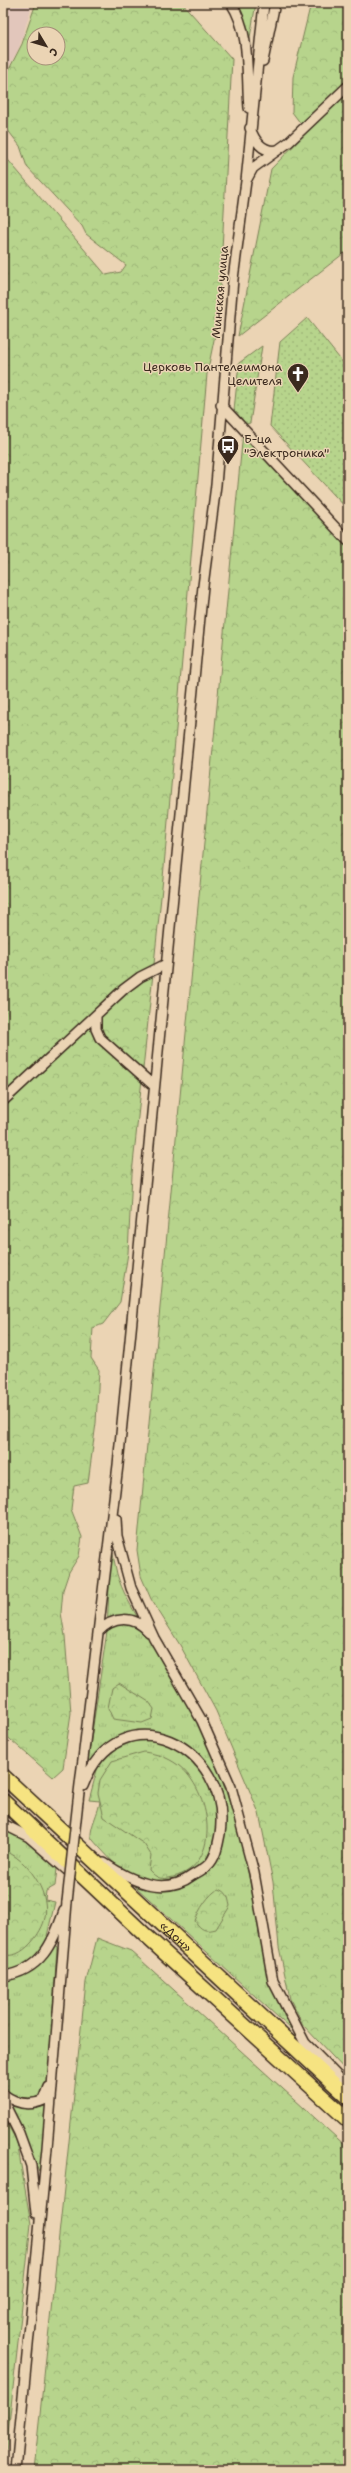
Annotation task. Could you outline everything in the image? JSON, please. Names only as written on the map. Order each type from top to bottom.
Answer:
[{"type":"highway","name":"«Дон»","points":[[3,1776],[348,2096]]},
{"type":"highway","name":"«Дон»","points":[[3,1801],[102,1895],[348,2120]]},
{"type":"street","points":[[231,3],[240,18],[244,32],[250,130],[263,149],[269,151],[278,150]]},
{"type":"street","name":"Минская улица","points":[[118,1465],[203,586],[216,485],[221,405],[237,242],[246,181],[264,3]]},
{"type":"street","points":[[252,111],[275,3]]},
{"type":"street","name":"Минская улица","points":[[246,181],[253,168],[278,150],[348,86]]},
{"type":"street","points":[[221,405],[348,541]]},
{"type":"street","points":[[3,1101],[129,985],[166,964]]},
{"type":"street","points":[[96,1015],[96,1029],[100,1038],[154,1086]]},
{"type":"street","points":[[16,2470],[53,2078],[67,1902],[118,1465]]},
{"type":"street","points":[[118,1465],[117,1536],[131,1588],[154,1638],[202,1721],[231,1787],[254,1873],[273,1981],[305,2043],[348,2087]]},
{"type":"street","points":[[98,1632],[114,1620],[127,1619],[139,1623],[154,1638]]},
{"type":"street","points":[[52,1821],[102,1862],[123,1875],[148,1884],[164,1886],[180,1884],[209,1865],[214,1855],[218,1843],[221,1816],[214,1786],[208,1774],[190,1752],[172,1740],[151,1735],[136,1735],[110,1746],[90,1770],[78,1801]]},
{"type":"street","points":[[3,1824],[29,1837],[82,1882],[102,1895]]},
{"type":"street","points":[[3,1976],[21,1972],[43,1956],[48,1949],[67,1902]]},
{"type":"street","points":[[3,2094],[20,2104],[36,2104],[44,2100],[53,2078]]},
{"type":"street","points":[[3,2101],[20,2134],[31,2166],[38,2230]]},
{"type":"shaded area","points":[[3,3],[33,3],[19,48],[3,78]]},
{"type":"green space","points":[[36,3],[182,3],[232,59],[220,288],[215,335],[207,374],[163,878],[132,1174],[128,1253],[120,1302],[103,1324],[93,1328],[91,1358],[99,1370],[96,1423],[88,1483],[74,1486],[71,1509],[82,1537],[79,1556],[69,1572],[63,1590],[61,1613],[65,1636],[71,1713],[63,1768],[53,1777],[3,1733],[3,154],[106,275],[121,272],[126,265],[86,234],[82,226],[27,167],[20,146],[3,124],[3,81],[22,44],[26,32],[26,66],[66,66],[66,26],[28,26]]},
{"type":"green space","points":[[235,3],[256,3],[249,43],[246,24]]},
{"type":"green space","points":[[311,3],[348,3],[348,250],[238,336],[271,169],[307,132],[292,112],[293,77]]},
{"type":"green space","points":[[307,318],[348,369],[348,510],[270,426],[280,342]]},
{"type":"green space","points":[[262,346],[250,423],[246,424],[234,410],[239,363]]},
{"type":"green space","points":[[243,432],[348,545],[348,2073],[303,2025],[290,1999],[279,1947],[273,1882],[259,1813],[216,1711],[180,1645],[151,1599],[141,1576],[137,1550]]},
{"type":"green space","points":[[111,1544],[117,1574],[124,1593],[199,1724],[230,1802],[249,1877],[268,1974],[274,1993],[292,2030],[137,1888],[91,1837],[92,1828],[100,1801],[89,1800],[97,1770],[88,1760],[107,1631]]},
{"type":"green space","points":[[119,1683],[149,1702],[154,1709],[152,1719],[142,1723],[113,1719],[108,1708],[112,1688]]},
{"type":"green space","points":[[144,1752],[162,1756],[178,1765],[189,1776],[198,1791],[204,1808],[207,1826],[206,1843],[200,1858],[189,1870],[169,1878],[160,1878],[152,1873],[149,1870],[151,1855],[144,1844],[104,1817],[98,1793],[100,1780],[112,1761]]},
{"type":"green space","points":[[3,1822],[57,1869],[55,1886],[46,1891],[45,1900],[55,1902],[47,1936],[57,1947],[45,2137],[39,2171],[3,2092]]},
{"type":"green space","points":[[3,1850],[12,1854],[28,1868],[35,1877],[44,1897],[46,1907],[43,1923],[36,1937],[24,1950],[17,1954],[10,1955],[3,1954]]},
{"type":"green space","points":[[219,1889],[226,1893],[230,1906],[216,1929],[204,1930],[195,1921],[196,1917],[211,1894]]},
{"type":"green space","points":[[97,1938],[131,1951],[348,2148],[348,2470],[34,2470],[86,1982]]},
{"type":"green space","points":[[3,2116],[17,2142],[31,2224],[4,2470]]},
{"type":"place","name":"Церковь Пантелеимона Целителя","points":[[298,394]]},
{"type":"place","name":"Б-ца \"Электроника\"","points":[[228,466]]}]
